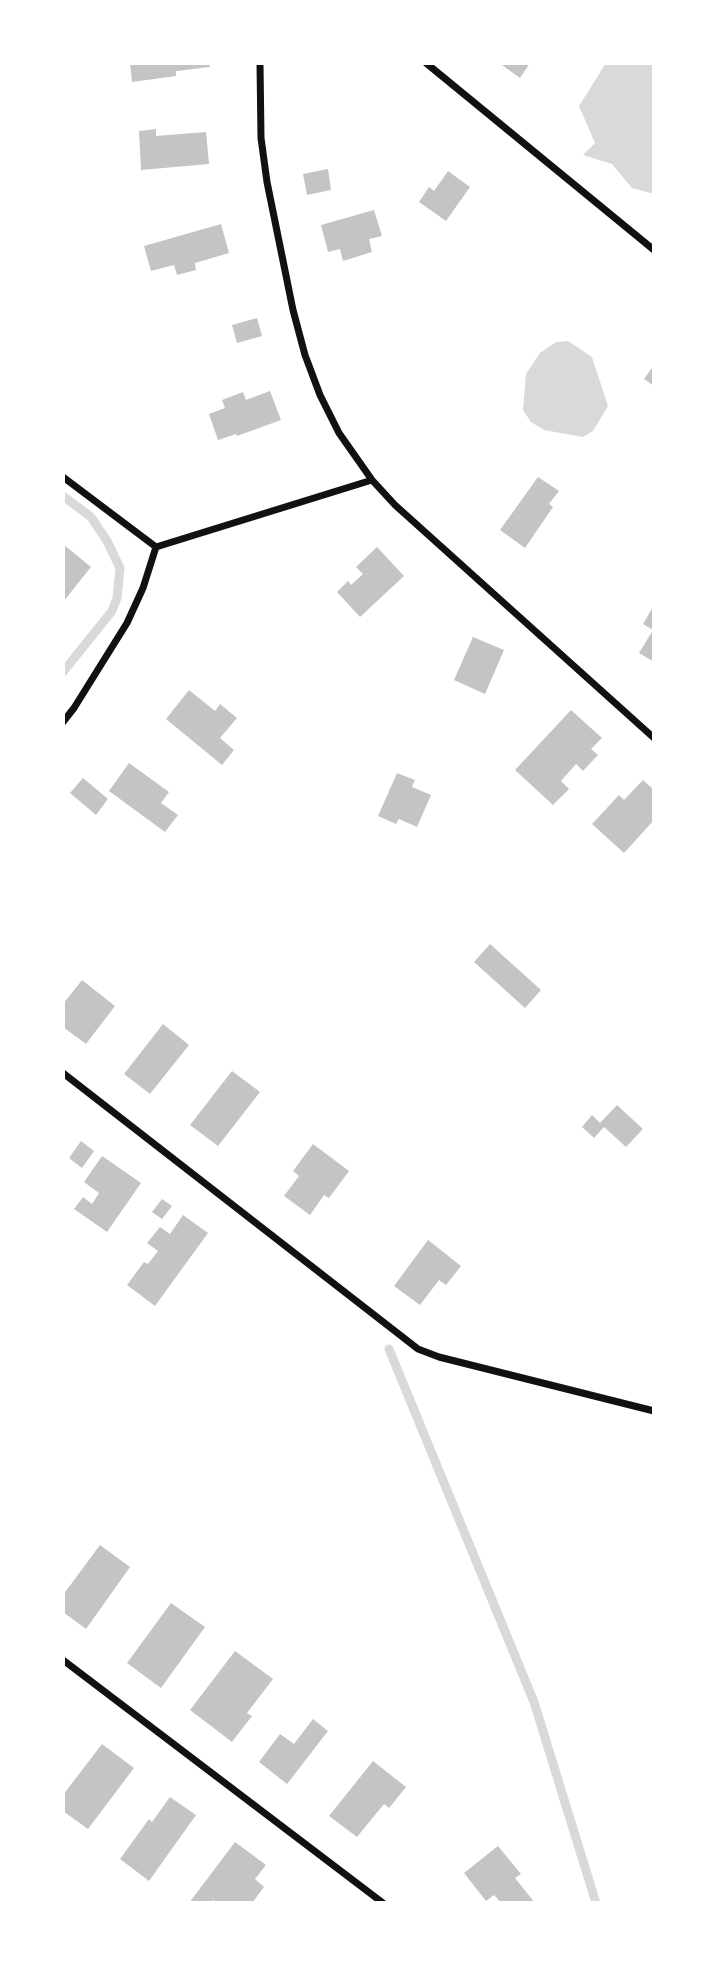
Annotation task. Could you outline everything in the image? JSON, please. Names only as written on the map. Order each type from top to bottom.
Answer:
[{"type":"street","points":[[260,63],[261,138],[267,182],[296,322],[320,395],[339,433],[372,480],[395,505],[654,738]]},
{"type":"street","points":[[426,63],[654,250]]},
{"type":"street","points":[[63,477],[156,548]]},
{"type":"street","points":[[156,548],[372,480]]},
{"type":"street","points":[[63,722],[127,623],[143,588],[156,548]]},
{"type":"street","points":[[63,1073],[418,1349],[439,1357],[654,1411]]},
{"type":"street","points":[[63,1660],[383,1903]]},
{"type":"shaded area","points":[[606,63],[654,63],[654,194],[632,188],[612,164],[583,155],[595,143],[579,106]]},
{"type":"shaded area","points":[[568,341],[592,357],[608,406],[593,431],[583,437],[544,430],[531,422],[523,410],[526,374],[540,353],[556,342]]},
{"type":"building","points":[[130,63],[209,63],[210,67],[176,71],[176,76],[132,82]]},
{"type":"building","points":[[499,63],[530,63],[520,78]]},
{"type":"building","points":[[156,129],[156,136],[206,132],[209,164],[141,170],[139,131]]},
{"type":"building","points":[[328,169],[331,190],[307,195],[303,174]]},
{"type":"building","points":[[448,171],[470,187],[446,221],[419,202],[429,187],[434,191]]},
{"type":"building","points":[[374,210],[382,236],[369,239],[372,252],[343,261],[340,249],[328,252],[321,225]]},
{"type":"building","points":[[221,224],[229,253],[195,263],[196,270],[177,275],[174,265],[151,271],[144,246]]},
{"type":"building","points":[[257,318],[262,336],[237,343],[232,325]]},
{"type":"building","points":[[654,365],[654,386],[644,379]]},
{"type":"building","points":[[270,391],[281,420],[218,440],[209,414],[225,408],[222,400],[243,392],[246,400]]},
{"type":"building","points":[[538,477],[559,491],[549,504],[553,507],[525,548],[500,530]]},
{"type":"building","points":[[63,544],[91,567],[63,602]]},
{"type":"building","points":[[377,547],[404,576],[360,617],[337,592],[348,581],[351,585],[363,574],[356,567]]},
{"type":"building","points":[[654,605],[654,662],[639,653],[653,630],[643,624]]},
{"type":"building","points":[[473,637],[504,650],[485,694],[454,680]]},
{"type":"building","points":[[189,690],[215,711],[220,704],[237,718],[220,738],[234,750],[222,765],[166,719]]},
{"type":"building","points":[[571,710],[602,738],[591,749],[598,755],[583,771],[576,764],[561,781],[569,789],[553,805],[515,770]]},
{"type":"building","points":[[129,763],[169,792],[161,803],[178,815],[165,832],[109,791]]},
{"type":"building","points":[[397,773],[415,780],[412,787],[431,795],[417,827],[399,819],[396,824],[378,816]]},
{"type":"building","points":[[83,778],[108,799],[96,815],[70,793]]},
{"type":"building","points":[[643,780],[654,790],[654,820],[624,853],[592,824],[619,795],[624,800]]},
{"type":"building","points":[[490,944],[541,990],[525,1008],[474,962]]},
{"type":"building","points":[[82,980],[115,1006],[86,1044],[63,1027],[63,1004]]},
{"type":"building","points":[[163,1024],[189,1045],[150,1094],[124,1074]]},
{"type":"building","points":[[232,1071],[260,1092],[218,1146],[190,1125]]},
{"type":"building","points":[[617,1105],[643,1129],[626,1147],[604,1127],[594,1138],[582,1127],[592,1115],[600,1123]]},
{"type":"building","points":[[81,1141],[94,1151],[82,1168],[69,1158]]},
{"type":"building","points":[[313,1144],[349,1171],[329,1198],[324,1195],[310,1215],[284,1196],[299,1176],[293,1171]]},
{"type":"building","points":[[102,1156],[141,1183],[107,1232],[74,1209],[83,1197],[92,1204],[99,1193],[84,1182]]},
{"type":"building","points":[[162,1199],[172,1206],[162,1219],[152,1212]]},
{"type":"building","points":[[183,1215],[208,1233],[155,1306],[127,1285],[144,1262],[148,1264],[158,1251],[147,1243],[160,1227],[170,1234]]},
{"type":"building","points":[[428,1240],[461,1266],[446,1285],[439,1280],[420,1305],[394,1286]]},
{"type":"building","points":[[100,1545],[130,1567],[86,1629],[63,1612],[63,1595]]},
{"type":"building","points":[[171,1603],[205,1627],[161,1688],[127,1663]]},
{"type":"building","points":[[235,1651],[273,1679],[247,1713],[252,1716],[232,1742],[190,1710]]},
{"type":"building","points":[[313,1719],[328,1731],[287,1784],[259,1762],[280,1734],[294,1744]]},
{"type":"building","points":[[102,1744],[134,1768],[88,1829],[63,1811],[63,1795]]},
{"type":"building","points":[[373,1761],[406,1787],[389,1808],[384,1804],[357,1837],[329,1816]]},
{"type":"building","points":[[170,1797],[196,1815],[149,1881],[120,1859],[149,1819],[152,1822]]},
{"type":"building","points":[[235,1842],[266,1865],[255,1879],[264,1887],[252,1903],[218,1903],[213,1900],[211,1903],[189,1903]]},
{"type":"building","points":[[498,1846],[521,1874],[515,1878],[535,1903],[501,1903],[494,1895],[486,1901],[464,1873]]},
{"type":"waterway","points":[[63,496],[91,517],[120,568],[117,598],[112,611],[63,672]]},
{"type":"waterway","points":[[389,1349],[534,1702],[596,1903]]}]
